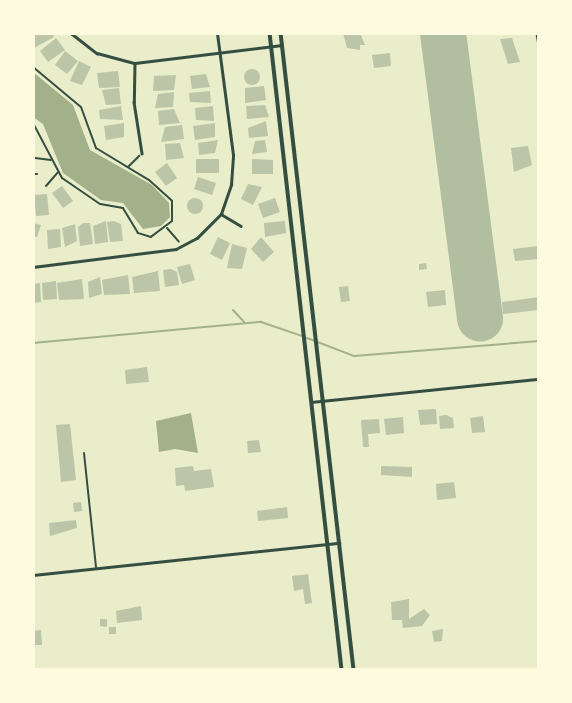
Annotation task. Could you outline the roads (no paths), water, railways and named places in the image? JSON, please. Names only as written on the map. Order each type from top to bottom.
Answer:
[{"type":"street","points":[[71,33],[97,53],[135,63],[282,45]]},
{"type":"street","points":[[33,267],[155,254],[182,246],[221,214],[231,185],[233,155],[217,33]]},
{"type":"street","points":[[270,33],[342,670]]},
{"type":"street","points":[[281,33],[354,670]]},
{"type":"street","points":[[537,33],[539,45]]},
{"type":"street","points":[[135,63],[142,153]]},
{"type":"street","points":[[221,214],[240,226]]},
{"type":"street","points":[[311,402],[539,379]]},
{"type":"street","points":[[33,575],[339,543]]},
{"type":"lane","points":[[84,453],[96,568]]},
{"type":"waterway","points":[[233,310],[244,322]]},
{"type":"waterway","points":[[33,343],[261,322],[302,336]]},
{"type":"waterway","points":[[307,338],[354,356],[539,341]]}]
